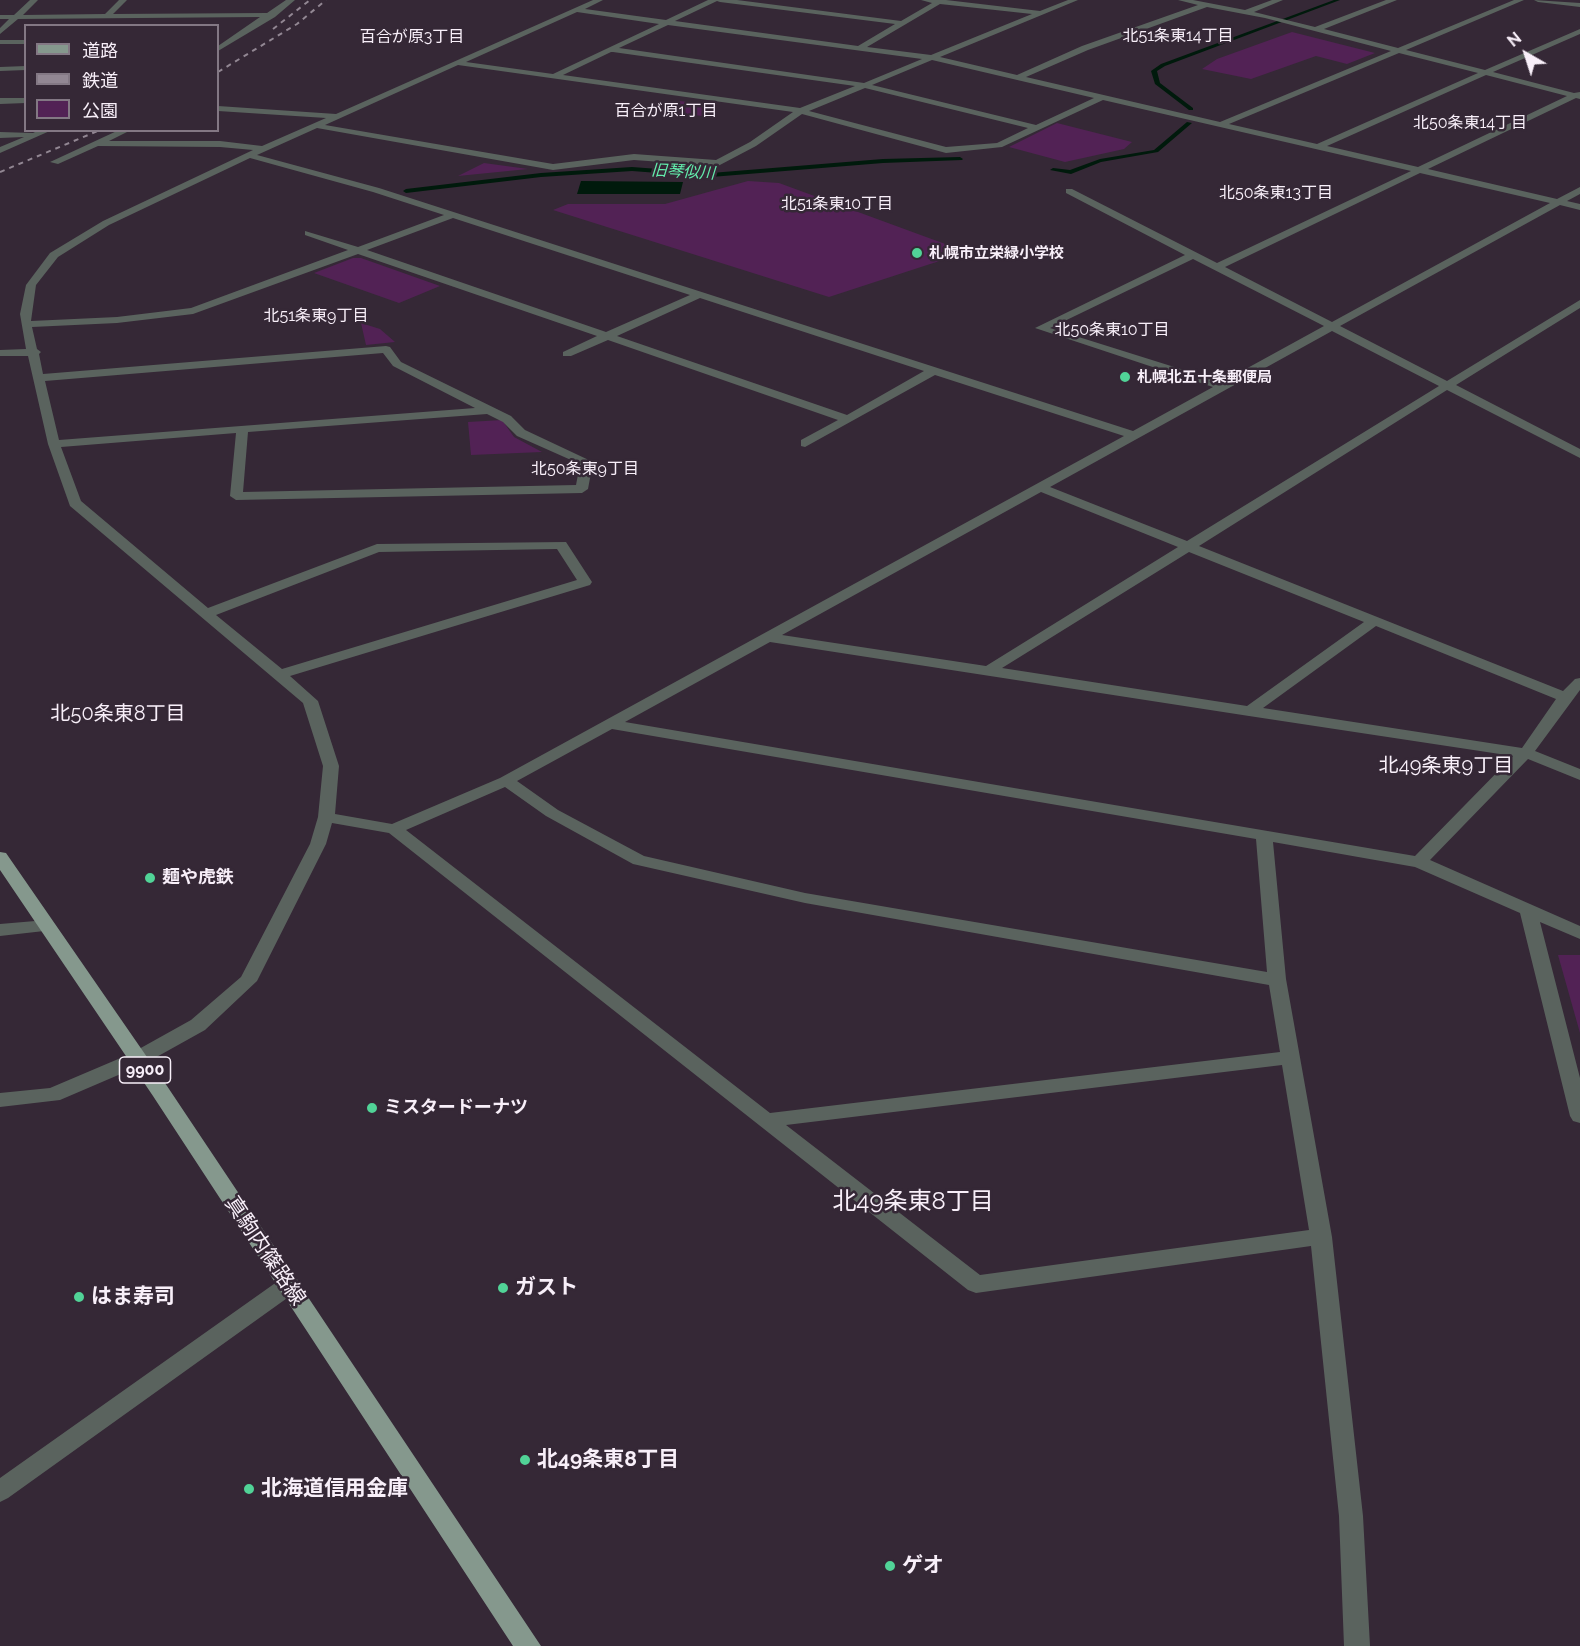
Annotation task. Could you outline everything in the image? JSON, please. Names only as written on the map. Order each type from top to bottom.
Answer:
[{"type":"main road","name":"真駒内篠路線","points":[[0,857],[289,1285],[528,1646]]},
{"type":"street","points":[[0,32],[34,0]]},
{"type":"street","points":[[107,16],[123,0]]},
{"type":"street","points":[[219,48],[272,15],[291,0]]},
{"type":"street","points":[[0,1100],[53,1095],[137,1059],[198,1025],[248,981],[318,844],[326,817],[331,766],[310,701],[75,503],[54,444],[35,352],[26,324],[25,314],[31,285],[54,255],[106,223],[264,149],[598,0]]},
{"type":"street","points":[[554,76],[613,50],[714,0]]},
{"type":"street","points":[[720,0],[902,23]]},
{"type":"street","points":[[925,0],[1040,14]]},
{"type":"street","points":[[318,126],[553,166],[634,157],[718,163],[753,144],[801,111],[1074,0]]},
{"type":"street","points":[[1182,0],[1265,16],[1579,95]]},
{"type":"street","points":[[1247,12],[1279,0]]},
{"type":"street","points":[[1316,29],[1393,0]]},
{"type":"street","points":[[1223,123],[1520,0]]},
{"type":"street","points":[[1539,0],[1580,4]]},
{"type":"street","points":[[860,48],[941,1]]},
{"type":"street","points":[[1019,77],[1085,48],[1207,5]]},
{"type":"street","points":[[575,10],[932,58],[1223,123],[1580,207]]},
{"type":"street","points":[[0,17],[272,15]]},
{"type":"street","points":[[1320,146],[1580,31]]},
{"type":"street","points":[[219,40],[234,40]]},
{"type":"street","points":[[0,42],[24,42]]},
{"type":"street","points":[[613,50],[863,85],[1035,128]]},
{"type":"street","points":[[457,62],[801,111],[946,150],[999,146],[1104,96]]},
{"type":"street","points":[[0,69],[24,68]]},
{"type":"street","points":[[1217,267],[1579,95]]},
{"type":"street","points":[[0,101],[24,100]]},
{"type":"street","points":[[219,108],[339,116]]},
{"type":"street","points":[[0,135],[44,132]]},
{"type":"street","points":[[0,150],[44,132]]},
{"type":"street","points":[[55,162],[124,132]]},
{"type":"street","points":[[100,144],[220,144],[264,149]]},
{"type":"street","points":[[251,156],[376,190],[1133,435]]},
{"type":"street","points":[[394,829],[506,781],[1580,190]]},
{"type":"street","points":[[1069,191],[1329,327],[1580,454]]},
{"type":"street","points":[[26,324],[117,320],[193,311],[453,215]]},
{"type":"street","points":[[308,233],[848,419]]},
{"type":"street","points":[[1193,255],[1041,328],[1221,386]]},
{"type":"street","points":[[567,354],[698,295]]},
{"type":"street","points":[[988,671],[1580,303]]},
{"type":"street","points":[[40,378],[386,350],[397,364],[507,418],[521,433],[587,462],[582,489],[236,496],[242,430]]},
{"type":"street","points":[[0,353],[35,352]]},
{"type":"street","points":[[805,443],[935,370]]},
{"type":"street","points":[[54,444],[489,410]]},
{"type":"street","points":[[1040,487],[1565,697]]},
{"type":"street","points":[[205,614],[377,548],[561,545],[585,582],[279,675]]},
{"type":"street","points":[[1249,711],[1374,621]]},
{"type":"street","points":[[768,637],[1526,753],[1580,775]]},
{"type":"street","points":[[1419,862],[1510,766],[1526,753],[1565,697],[1580,682]]},
{"type":"street","points":[[609,724],[1419,862],[1580,933]]},
{"type":"street","points":[[506,781],[552,813],[639,860],[805,898],[1245,976],[1277,979]]},
{"type":"street","points":[[326,817],[394,829],[976,1284],[1321,1237]]},
{"type":"street","points":[[1264,835],[1277,979],[1321,1237],[1351,1516],[1357,1646]]},
{"type":"street","points":[[1528,910],[1579,1110]]},
{"type":"street","points":[[0,930],[47,926]]},
{"type":"street","points":[[768,1120],[1291,1057]]},
{"type":"street","points":[[0,1491],[289,1285]]},
{"type":"green space","points":[[1292,32],[1375,53],[1347,64],[1316,56],[1251,79],[1202,69],[1217,59]]},
{"type":"green space","points":[[680,101],[717,106],[702,116],[663,111]]},
{"type":"green space","points":[[1057,123],[1132,142],[1124,149],[1065,162],[1009,147]]},
{"type":"green space","points":[[484,163],[528,169],[458,176]]},
{"type":"green space","points":[[748,181],[779,183],[967,252],[829,297],[553,210],[568,204],[665,204]]},
{"type":"green space","points":[[353,258],[361,258],[440,286],[399,303],[314,273]]},
{"type":"green space","points":[[361,323],[380,329],[395,342],[366,345]]},
{"type":"green space","points":[[502,420],[514,437],[542,452],[471,455],[468,422]]},
{"type":"green space","points":[[1558,955],[1580,955],[1580,1033]]},
{"type":"shaded area","points":[[581,181],[683,182],[680,194],[577,194]]},
{"type":"waterway","name":"旧琴似川","points":[[1191,109],[1158,84],[1154,71],[1163,65],[1338,0]]},
{"type":"waterway","name":"旧琴似川","points":[[1053,170],[1071,172],[1100,161],[1156,151],[1189,123]]},
{"type":"waterway","name":"旧琴似川","points":[[406,191],[541,175],[632,169],[711,175],[883,161],[960,159]]},
{"type":"railway","points":[[273,29],[310,0]]},
{"type":"railway","points":[[219,71],[297,24],[326,0]]},
{"type":"railway","points":[[0,172],[95,132]]},
{"type":"place","name":"札幌市立栄緑小学校","points":[[917,253]]},
{"type":"place","name":"札幌北五十条郵便局","points":[[1125,377]]},
{"type":"place","name":"麺や虎鉄","points":[[150,878]]},
{"type":"place","name":"ミスタードーナツ","points":[[372,1108]]},
{"type":"place","name":"ガスト","points":[[503,1288]]},
{"type":"place","name":"はま寿司","points":[[79,1297]]},
{"type":"place","name":"北49条東8丁目","points":[[525,1460]]},
{"type":"place","name":"北海道信用金庫","points":[[249,1489]]},
{"type":"place","name":"ゲオ","points":[[890,1566]]},
{"type":"district","name":"北51条東14丁目","points":[[1178,36]]},
{"type":"district","name":"百合が原3丁目","points":[[412,37]]},
{"type":"district","name":"百合が原1丁目","points":[[666,111]]},
{"type":"district","name":"北50条東14丁目","points":[[1470,123]]},
{"type":"district","name":"北50条東13丁目","points":[[1276,193]]},
{"type":"district","name":"北51条東10丁目","points":[[837,204]]},
{"type":"district","name":"北51条東9丁目","points":[[316,316]]},
{"type":"district","name":"北50条東10丁目","points":[[1112,330]]},
{"type":"district","name":"北50条東9丁目","points":[[585,469]]},
{"type":"district","name":"北50条東8丁目","points":[[118,714]]},
{"type":"district","name":"北49条東9丁目","points":[[1446,766]]},
{"type":"district","name":"北49条東8丁目","points":[[913,1202]]}]
